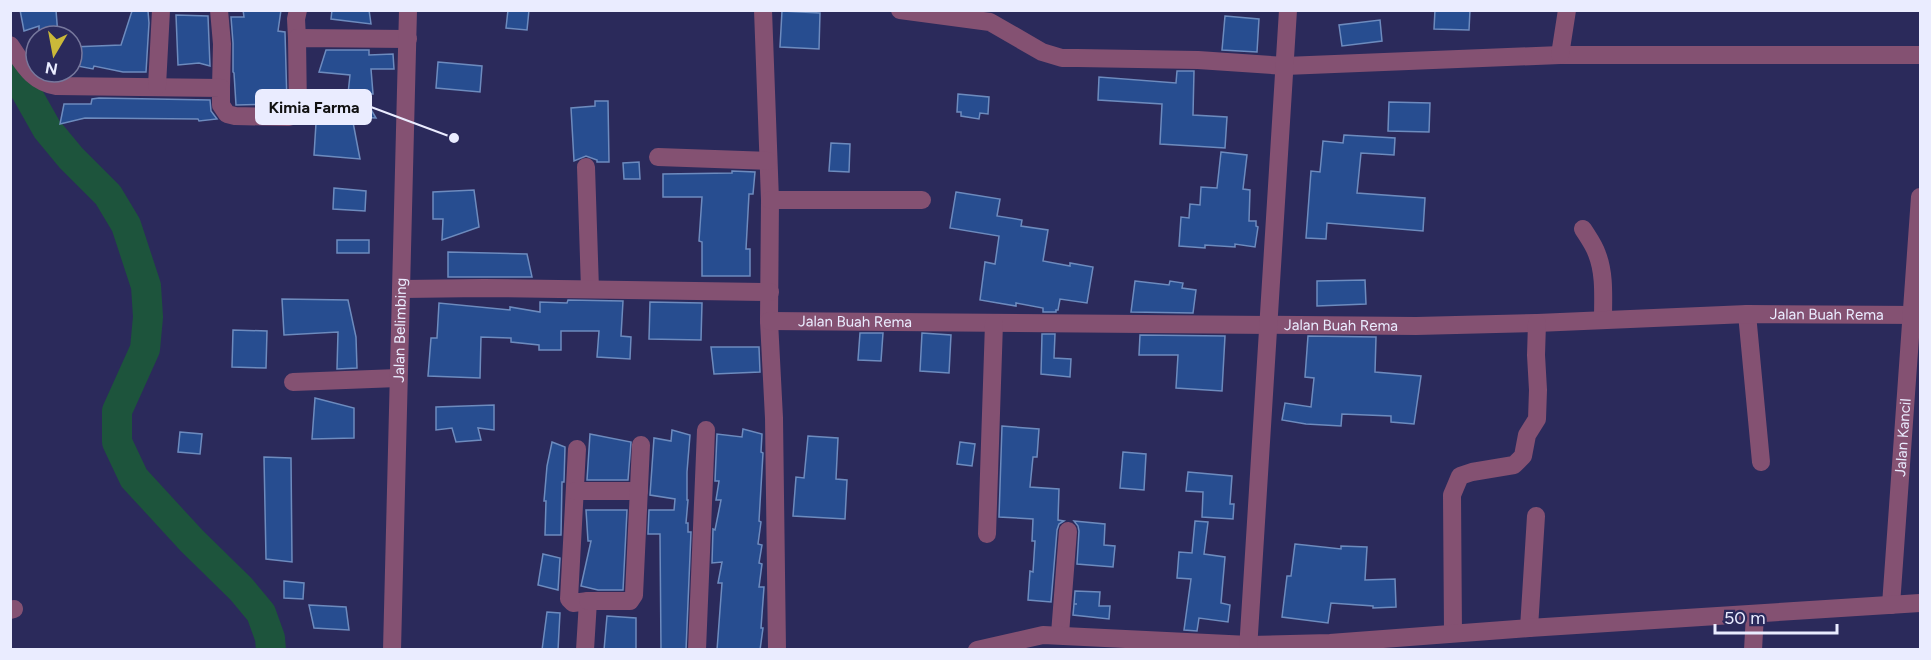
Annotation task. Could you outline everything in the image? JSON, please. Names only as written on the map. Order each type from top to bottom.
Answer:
[{"type":"street","points":[[157,86],[161,10]]},
{"type":"street","points":[[219,10],[222,44],[222,109],[231,115],[288,117],[295,116],[298,111],[296,20],[298,10]]},
{"type":"street","name":"Jalan Belimbing","points":[[392,650],[408,10]]},
{"type":"street","points":[[763,10],[770,200],[769,321],[774,418],[777,650]]},
{"type":"street","points":[[900,10],[990,22],[1042,52],[1062,58],[1198,60],[1285,66],[1560,55],[1920,55]]},
{"type":"street","points":[[1249,647],[1288,10]]},
{"type":"street","points":[[1560,55],[1567,10]]},
{"type":"street","points":[[297,38],[408,39]]},
{"type":"street","points":[[10,45],[31,75],[45,84],[56,86],[221,87]]},
{"type":"street","points":[[658,157],[768,161]]},
{"type":"street","points":[[586,167],[590,289]]},
{"type":"street","name":"Jalan Kancil","points":[[1890,605],[1916,315],[1920,197]]},
{"type":"street","points":[[770,200],[922,200]]},
{"type":"street","points":[[1583,229],[1600,261],[1604,320]]},
{"type":"street","points":[[402,289],[770,292]]},
{"type":"street","points":[[1747,314],[1761,462]]},
{"type":"street","name":"Jalan Buah Rema","points":[[769,321],[1416,326],[1747,314],[1916,315]]},
{"type":"street","points":[[987,534],[994,323]]},
{"type":"street","points":[[1453,633],[1452,495],[1460,476],[1514,465],[1522,456],[1527,435],[1537,419],[1537,323]]},
{"type":"street","points":[[294,382],[398,378]]},
{"type":"street","points":[[697,650],[706,430]]},
{"type":"street","points":[[577,450],[569,599],[573,603],[630,601],[633,599],[641,445]]},
{"type":"street","points":[[575,491],[639,491]]},
{"type":"street","points":[[1529,628],[1536,516]]},
{"type":"street","points":[[1060,634],[1068,531]]},
{"type":"street","points":[[585,650],[588,601]]},
{"type":"street","points":[[977,650],[1043,635],[1060,634],[1249,647],[1920,603]]},
{"type":"street","points":[[1753,650],[1755,614]]},
{"type":"building","points":[[20,10],[56,10],[57,24],[24,24],[24,31]]},
{"type":"building","points":[[243,10],[281,10],[278,31],[285,32],[287,104],[236,105],[231,17],[244,17]]},
{"type":"building","points":[[332,10],[369,10],[371,24],[331,19]]},
{"type":"building","points":[[508,10],[529,10],[527,30],[506,28]]},
{"type":"building","points":[[1435,10],[1470,10],[1469,30],[1434,29]]},
{"type":"building","points":[[132,11],[148,11],[146,72],[123,72],[94,66],[93,69],[84,67],[84,47],[121,45]]},
{"type":"building","points":[[782,11],[820,13],[819,49],[780,47]]},
{"type":"building","points":[[176,15],[208,16],[210,66],[199,63],[178,65]]},
{"type":"building","points":[[1225,16],[1259,19],[1257,52],[1222,50]]},
{"type":"building","points":[[1380,20],[1382,41],[1342,46],[1339,25]]},
{"type":"building","points":[[326,50],[369,50],[369,55],[393,54],[394,69],[371,69],[373,94],[362,94],[376,118],[352,117],[360,159],[314,155],[316,123],[321,99],[347,103],[350,75],[319,72]]},
{"type":"building","points":[[438,62],[482,66],[480,92],[436,88]]},
{"type":"building","points":[[1177,71],[1194,71],[1193,115],[1227,117],[1225,148],[1160,144],[1162,104],[1098,100],[1099,77],[1176,83]]},
{"type":"building","points":[[958,94],[989,97],[988,114],[980,113],[979,119],[961,116],[961,112],[957,112]]},
{"type":"building","points":[[92,99],[210,100],[211,111],[217,119],[199,121],[198,119],[85,118],[60,124],[64,104],[91,104]]},
{"type":"building","points":[[595,101],[608,101],[609,162],[597,162],[586,156],[574,161],[571,108],[595,106]]},
{"type":"building","points":[[1389,102],[1430,103],[1429,132],[1388,131]]},
{"type":"building","points":[[1344,135],[1395,138],[1394,155],[1361,153],[1357,193],[1425,198],[1423,231],[1327,223],[1326,239],[1306,238],[1311,171],[1320,172],[1323,141],[1343,143]]},
{"type":"building","points":[[831,143],[850,144],[849,172],[829,171]]},
{"type":"building","points":[[1221,152],[1247,155],[1243,189],[1250,190],[1249,221],[1256,221],[1258,227],[1255,247],[1235,244],[1235,247],[1179,246],[1181,217],[1189,218],[1190,204],[1200,205],[1201,187],[1217,188]]},
{"type":"building","points":[[639,162],[640,179],[624,179],[623,163]]},
{"type":"building","points":[[732,171],[755,172],[753,194],[749,194],[746,249],[750,249],[750,276],[702,276],[702,242],[699,241],[702,197],[663,197],[663,174],[732,173]]},
{"type":"building","points":[[334,188],[366,191],[365,211],[333,209]]},
{"type":"building","points":[[474,190],[479,227],[442,240],[443,219],[433,219],[433,192]]},
{"type":"building","points":[[956,192],[1000,199],[997,216],[1022,220],[1021,226],[1048,230],[1043,261],[1093,267],[1087,303],[1060,299],[1056,312],[1043,312],[1043,308],[980,300],[985,262],[995,264],[999,236],[950,228]]},
{"type":"building","points":[[337,240],[369,240],[369,253],[337,253]]},
{"type":"building","points":[[448,252],[527,254],[532,277],[448,277]]},
{"type":"building","points":[[1365,280],[1366,304],[1317,306],[1317,281]]},
{"type":"building","points":[[1135,281],[1169,285],[1170,281],[1183,283],[1182,288],[1196,290],[1193,313],[1131,312]]},
{"type":"building","points":[[282,299],[348,300],[356,337],[357,368],[337,369],[338,332],[284,335]]},
{"type":"building","points":[[568,300],[623,301],[621,336],[631,337],[630,359],[597,357],[599,331],[561,331],[561,350],[539,350],[539,345],[511,342],[511,338],[481,337],[480,378],[428,376],[431,338],[437,338],[439,303],[510,310],[510,307],[540,312],[540,302],[567,303]]},
{"type":"building","points":[[650,302],[702,303],[701,340],[649,339]]},
{"type":"building","points":[[233,330],[267,331],[266,368],[232,367]]},
{"type":"building","points":[[860,333],[883,333],[881,361],[858,360]]},
{"type":"building","points":[[922,333],[951,335],[949,373],[920,371]]},
{"type":"building","points":[[1042,334],[1055,334],[1054,358],[1071,359],[1070,377],[1041,374]]},
{"type":"building","points":[[1140,335],[1225,336],[1222,391],[1176,388],[1178,355],[1139,355]]},
{"type":"building","points":[[1308,336],[1376,337],[1375,372],[1421,376],[1414,424],[1391,422],[1391,416],[1342,414],[1341,426],[1282,420],[1285,403],[1311,407],[1314,378],[1305,377]]},
{"type":"building","points":[[711,347],[759,347],[760,372],[714,374]]},
{"type":"building","points":[[315,398],[354,408],[354,438],[312,439]]},
{"type":"building","points":[[494,405],[494,430],[478,428],[481,440],[456,442],[452,428],[436,430],[436,407]]},
{"type":"building","points":[[1002,426],[1039,429],[1037,457],[1033,457],[1030,487],[1059,489],[1058,520],[1064,521],[1059,524],[1057,530],[1051,602],[1028,600],[1035,541],[1032,541],[1033,519],[999,517]]},
{"type":"building","points":[[743,429],[762,434],[759,521],[761,522],[758,544],[762,545],[759,587],[764,587],[761,628],[763,628],[760,650],[717,650],[722,583],[718,583],[722,562],[712,563],[713,529],[715,530],[721,500],[716,500],[719,481],[715,481],[717,434],[742,437]]},
{"type":"building","points":[[672,430],[690,435],[686,523],[688,523],[688,532],[691,532],[686,650],[661,650],[660,534],[648,534],[649,510],[674,510],[675,499],[650,495],[654,438],[671,441]]},
{"type":"building","points":[[180,432],[202,434],[200,454],[178,452]]},
{"type":"building","points":[[590,434],[631,442],[628,480],[587,480]]},
{"type":"building","points":[[808,436],[838,438],[836,479],[847,480],[845,519],[793,516],[796,477],[804,478]]},
{"type":"building","points":[[552,442],[565,447],[561,535],[545,535],[546,501],[544,501]]},
{"type":"building","points":[[960,442],[975,444],[972,466],[957,464]]},
{"type":"building","points":[[1123,452],[1146,454],[1144,490],[1120,488]]},
{"type":"building","points":[[264,457],[291,458],[292,562],[266,559]]},
{"type":"building","points":[[1188,472],[1232,476],[1230,504],[1234,504],[1233,519],[1202,517],[1203,492],[1186,491]]},
{"type":"building","points":[[586,510],[627,510],[623,590],[598,590],[581,586],[591,541],[588,541]]},
{"type":"building","points":[[1074,521],[1105,524],[1104,545],[1115,546],[1113,567],[1077,564],[1079,531]]},
{"type":"building","points":[[1195,521],[1208,522],[1204,554],[1225,557],[1221,603],[1230,605],[1228,622],[1199,618],[1197,631],[1184,630],[1191,579],[1177,578],[1179,552],[1192,553]]},
{"type":"building","points":[[1295,544],[1341,549],[1341,546],[1367,547],[1365,580],[1395,579],[1396,607],[1373,608],[1373,606],[1331,603],[1328,623],[1282,617],[1287,576],[1291,576]]},
{"type":"building","points":[[543,554],[560,558],[558,590],[538,585]]},
{"type":"building","points":[[284,581],[304,583],[303,599],[284,598]]},
{"type":"building","points":[[1075,591],[1100,592],[1099,606],[1110,606],[1109,619],[1073,615]]},
{"type":"building","points":[[309,605],[346,607],[349,630],[314,628]]},
{"type":"building","points":[[547,612],[560,613],[558,650],[542,650]]},
{"type":"building","points":[[607,616],[636,618],[636,650],[604,650]]},
{"type":"waterway","points":[[10,74],[25,90],[47,129],[71,158],[108,195],[126,225],[146,286],[148,317],[145,349],[117,411],[117,442],[134,478],[192,541],[241,589],[261,613],[270,638],[271,650]]},
{"type":"place","name":"Kimia Farma","points":[[454,138]]}]
